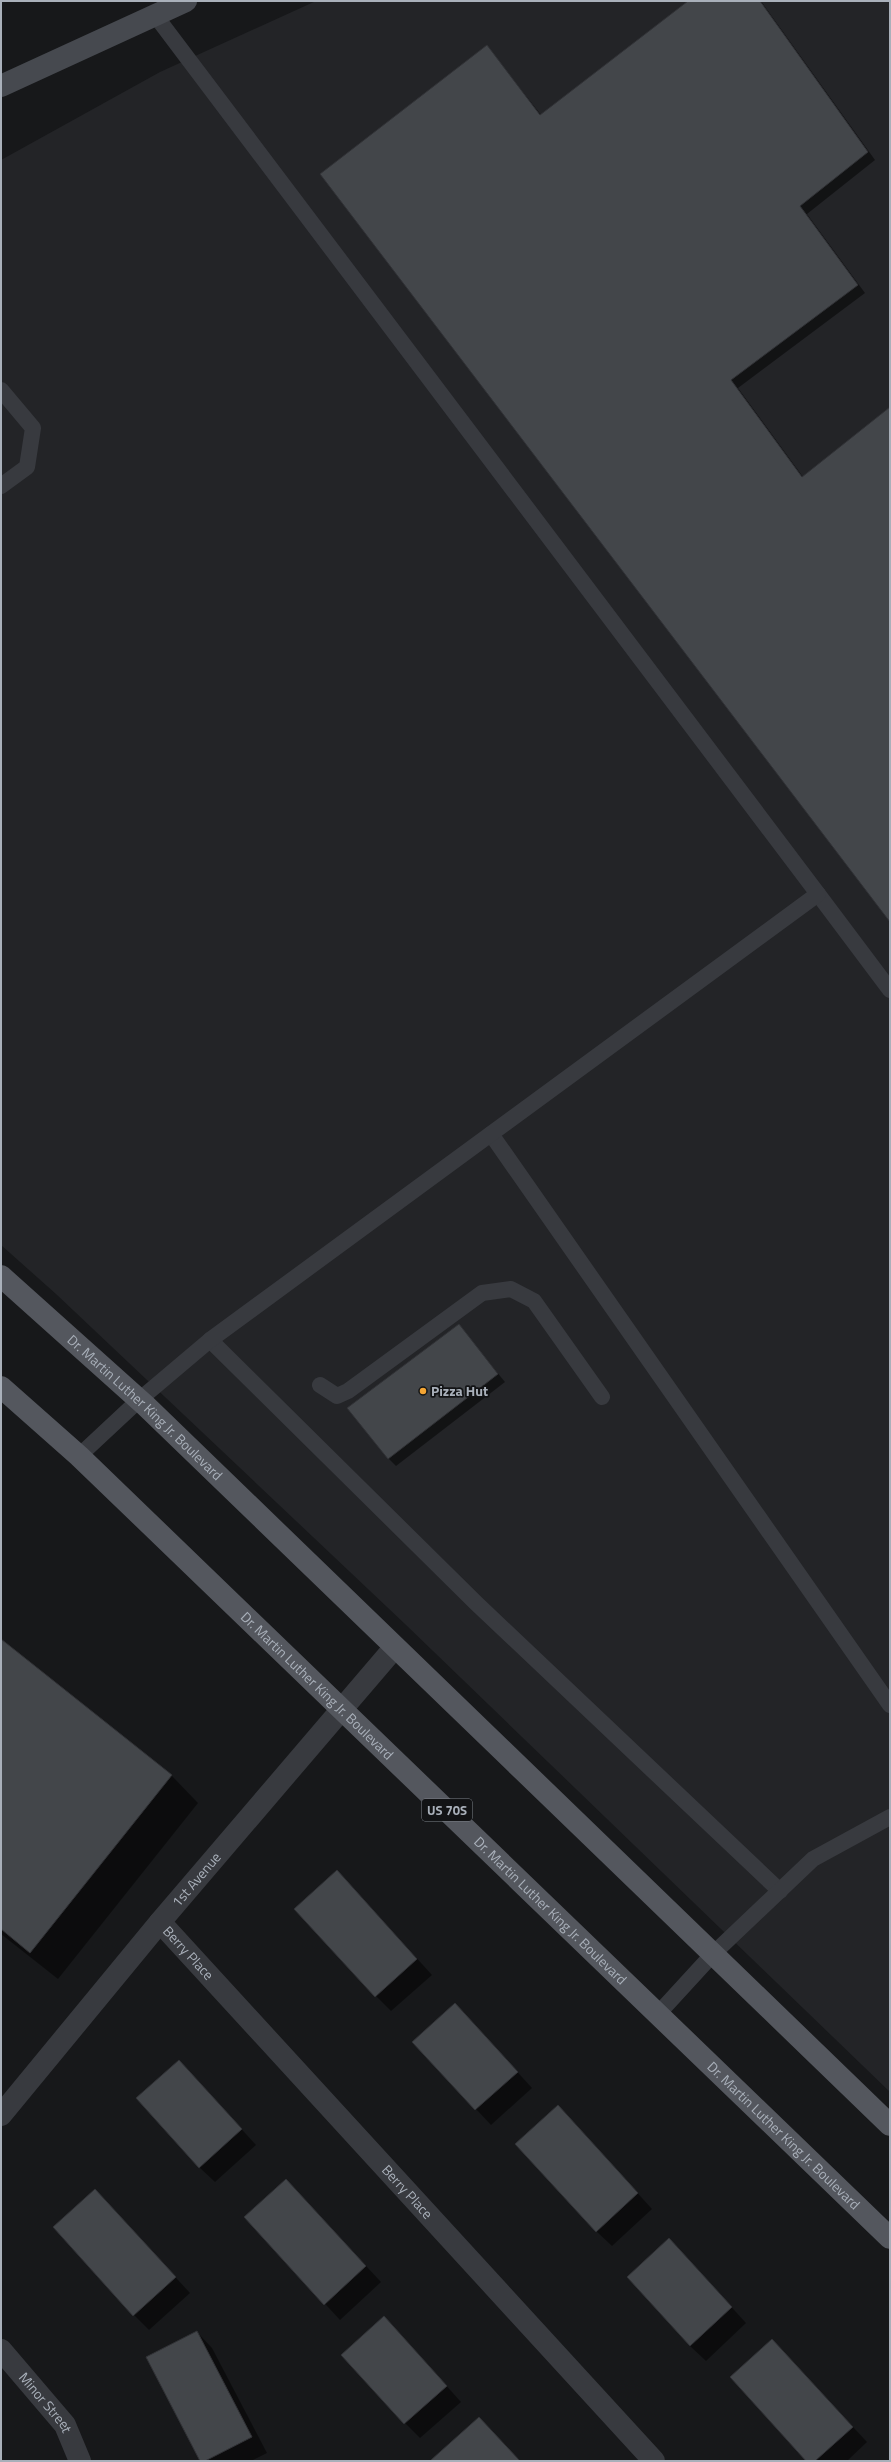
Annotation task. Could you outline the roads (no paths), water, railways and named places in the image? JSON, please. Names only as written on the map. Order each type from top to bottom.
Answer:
[{"type":"main road","points":[[1,86],[186,1]]},
{"type":"main road","name":"Dr. Martin Luther King Jr. Boulevard","points":[[1,1276],[139,1400],[890,2125]]},
{"type":"main road","name":"Dr. Martin Luther King Jr. Boulevard","points":[[1,1387],[79,1456],[890,2238]]},
{"type":"street","name":"1st Avenue","points":[[1,2115],[160,1922],[395,1647]]},
{"type":"street","name":"Berry Place","points":[[160,1922],[654,2461]]},
{"type":"street","name":"Minor Street","points":[[1,2350],[65,2425],[80,2461]]},
{"type":"lane","points":[[155,15],[890,990]]},
{"type":"lane","points":[[1,390],[33,428],[27,467],[1,486]]},
{"type":"lane","points":[[79,1456],[139,1400],[210,1340],[818,894]]},
{"type":"lane","points":[[491,1134],[890,1705]]},
{"type":"lane","points":[[320,1385],[337,1396],[348,1391],[482,1293],[511,1289],[534,1301],[602,1397]]},
{"type":"lane","points":[[210,1340],[476,1603],[780,1891]]},
{"type":"lane","points":[[658,2014],[713,1954],[813,1859],[890,1817]]},
{"type":"place","name":"Pizza Hut","points":[[423,1391]]}]
